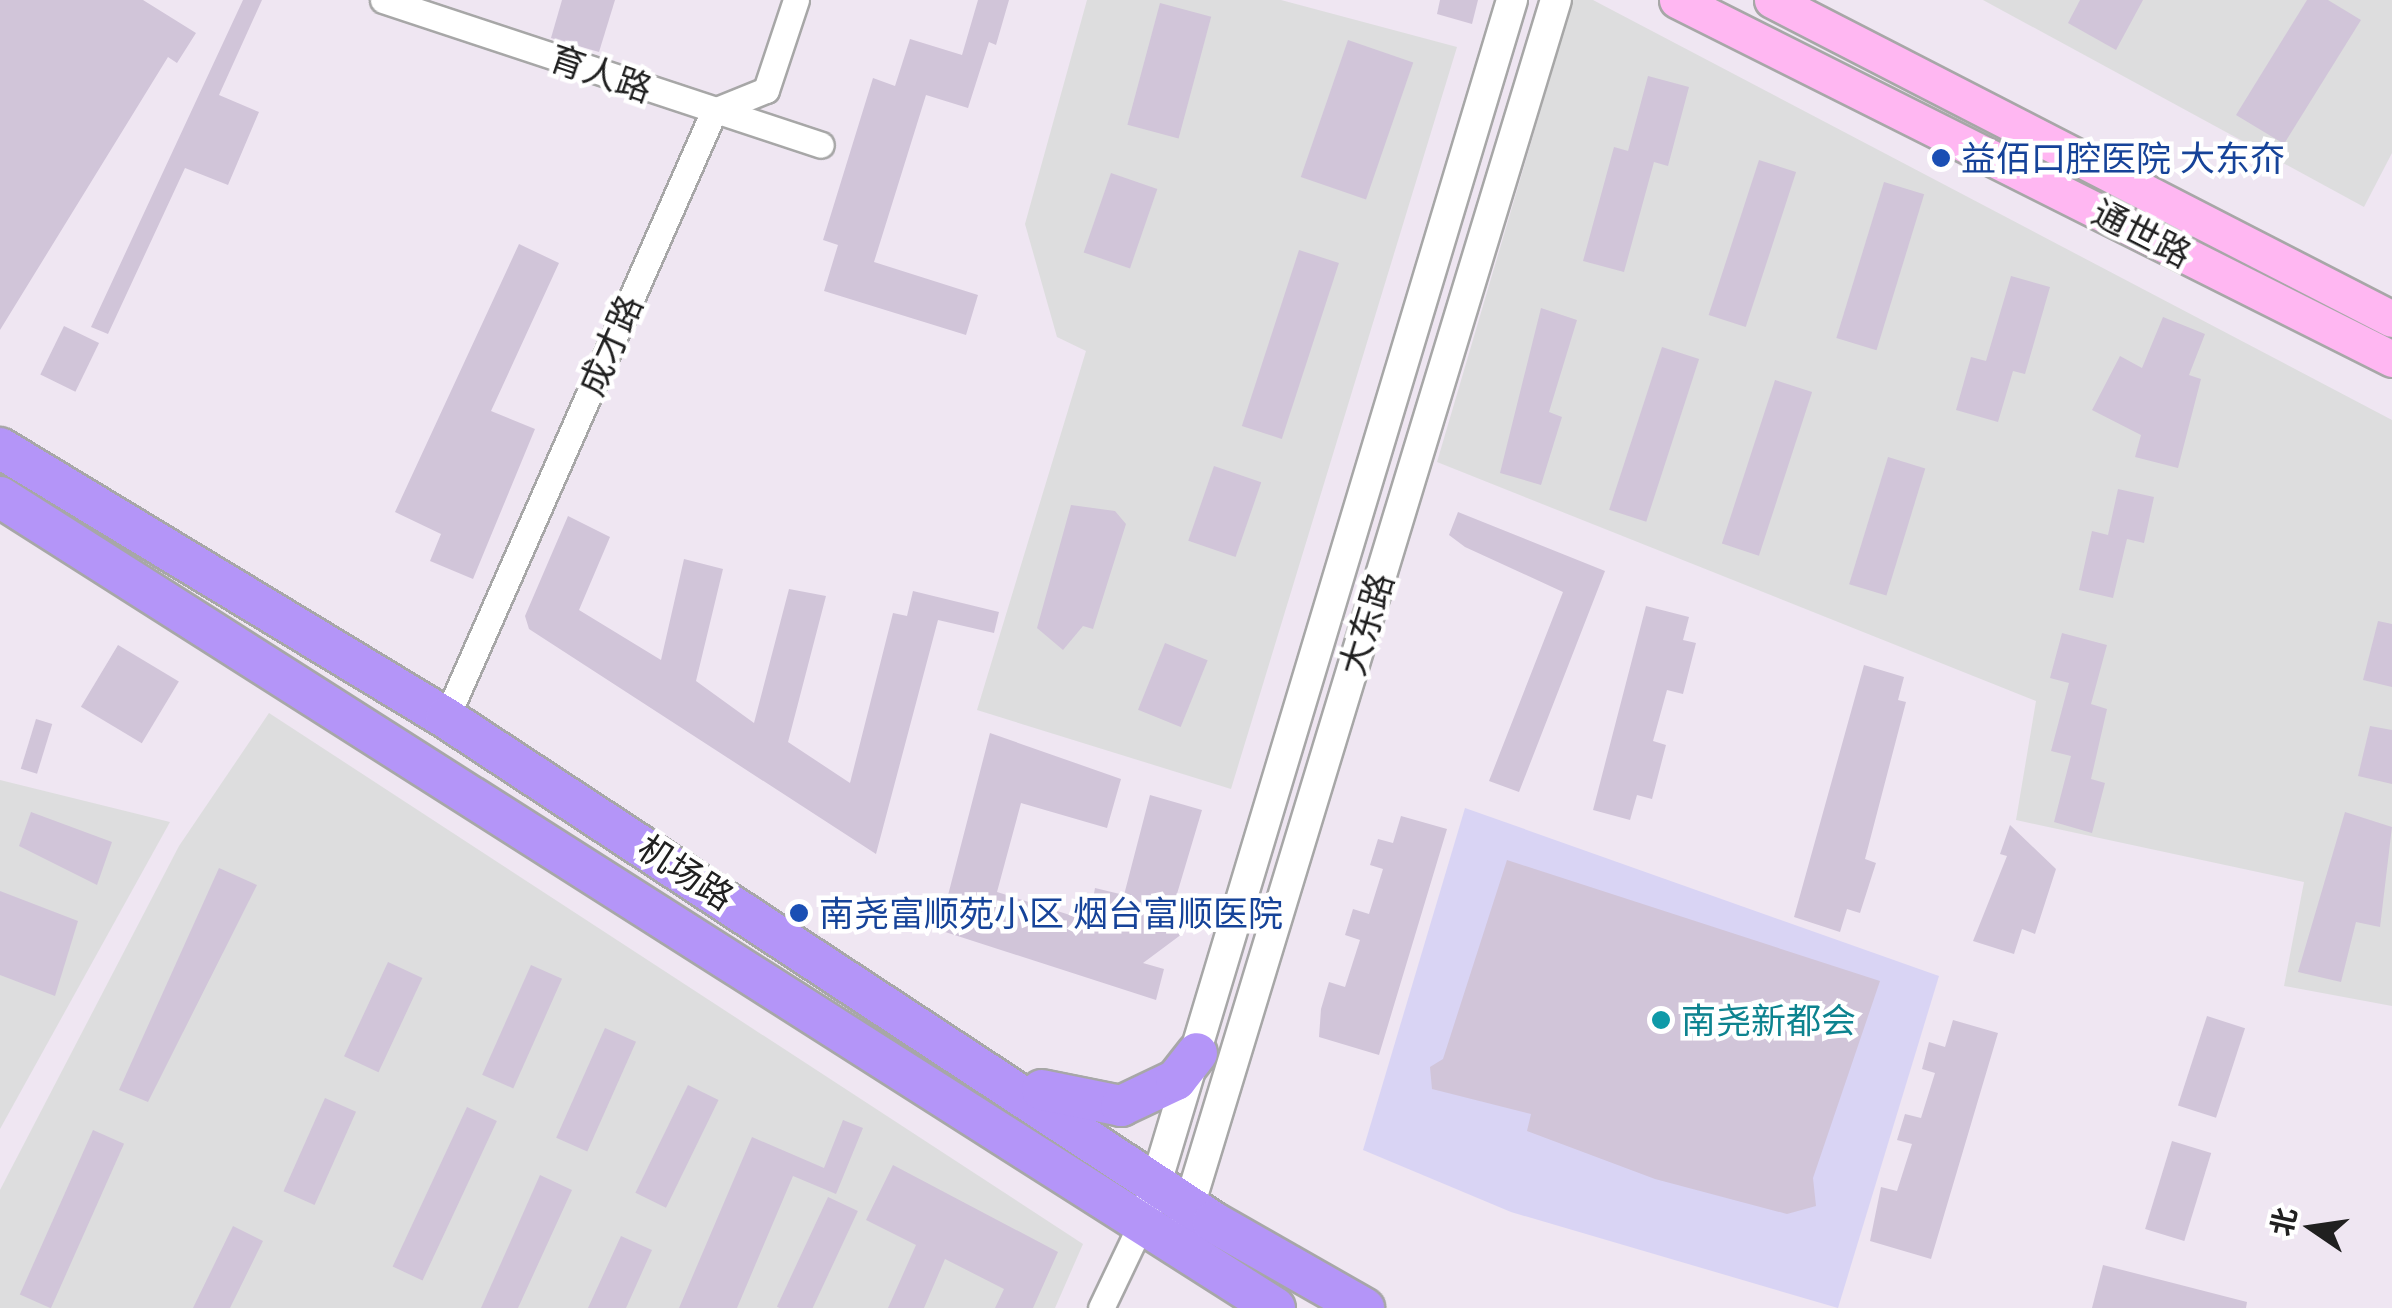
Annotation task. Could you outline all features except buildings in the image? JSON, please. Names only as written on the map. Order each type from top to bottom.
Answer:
[{"type":"highway","name":"机场路","points":[[0,448],[446,718],[1005,1078],[1174,1196],[1364,1308]]},
{"type":"highway","name":"机场路","points":[[0,497],[1275,1308]]},
{"type":"highway","points":[[1005,1078],[1121,1106],[1176,1080],[1198,1053]]},
{"type":"main road","name":"通世路","points":[[1678,0],[2392,360]]},
{"type":"main road","name":"通世路","points":[[1772,0],[2392,319]]},
{"type":"street","name":"育人路","points":[[383,0],[821,145]]},
{"type":"street","points":[[714,111],[766,90],[796,0]]},
{"type":"street","name":"大东路","points":[[1174,1247],[1174,1196],[1198,1053],[1512,0]]},
{"type":"street","name":"大东路","points":[[1141,1224],[1174,1196],[1556,0]]},
{"type":"street","name":"成才路","points":[[446,718],[714,111]]},
{"type":"street","points":[[1101,1308],[1141,1224]]},
{"type":"shaded area","points":[[1087,0],[1281,0],[1457,47],[1231,789],[977,710],[1086,351],[1057,337],[1025,224]]},
{"type":"shaded area","points":[[1573,0],[1593,0],[2392,420],[2392,1006],[2284,986],[2304,882],[2016,820],[2036,701],[1437,462]]},
{"type":"shaded area","points":[[1983,0],[2392,0],[2392,153],[2364,207]]},
{"type":"shaded area","points":[[269,713],[1083,1244],[1055,1308],[0,1308],[0,1190],[179,846]]},
{"type":"shaded area","points":[[0,780],[170,822],[0,1129]]},
{"type":"shaded area","points":[[1465,808],[1939,976],[1838,1308],[1511,1212],[1363,1150]]},
{"type":"place","name":"益佰口腔医院 大东夼","points":[[1941,158]]},
{"type":"place","name":"南尧富顺苑小区 烟台富顺医院","points":[[799,913]]},
{"type":"place","name":"南尧新都会","points":[[1661,1020]]}]
